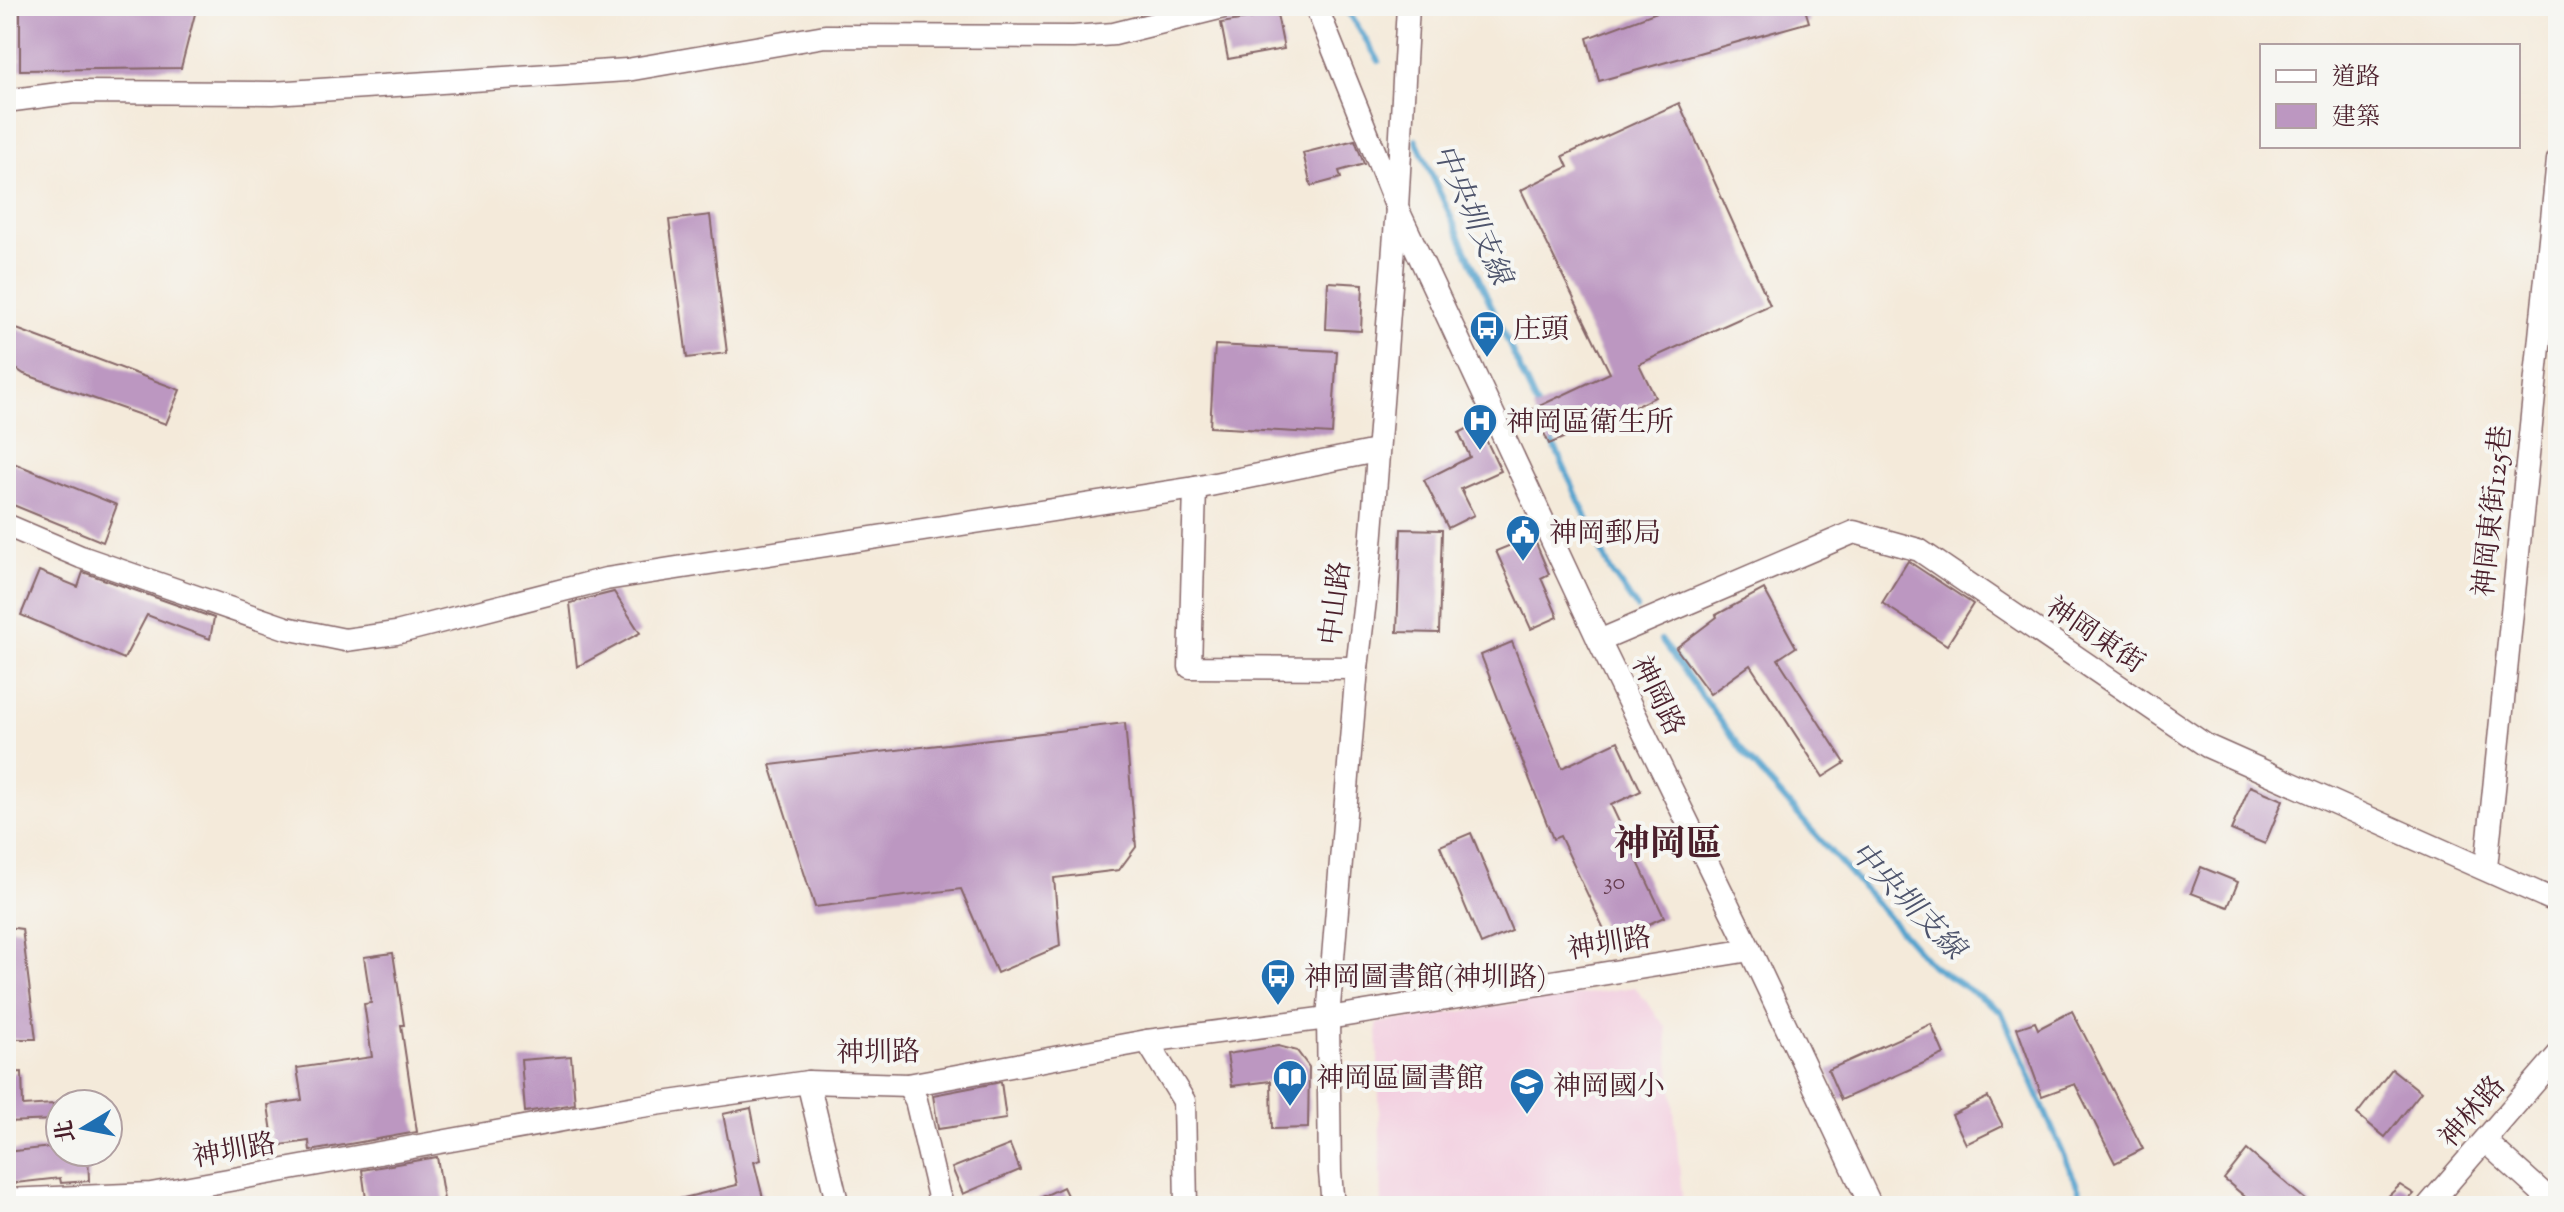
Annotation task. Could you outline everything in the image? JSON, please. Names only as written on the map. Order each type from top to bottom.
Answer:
[{"type":"street","points":[[6,101],[74,92],[273,93],[627,70],[825,36],[1073,37],[1114,34],[1227,6]]},
{"type":"street","name":"神岡路","points":[[1316,6],[1397,208],[1599,641],[1871,1206]]},
{"type":"street","name":"中山路","points":[[1333,1206],[1328,1018],[1357,668],[1370,558],[1397,208],[1408,6]]},
{"type":"street","name":"神岡東街125巷","points":[[2486,868],[2558,160]]},
{"type":"street","points":[[6,525],[81,557],[271,623],[345,640],[396,633],[606,579],[1195,488],[1376,451]]},
{"type":"street","points":[[1195,488],[1190,667],[1357,668]]},
{"type":"street","name":"神岡東街","points":[[1599,641],[1854,532],[1919,550],[2207,746],[2558,902]]},
{"type":"street","name":"神圳路","points":[[6,1200],[151,1194],[635,1107],[808,1082],[908,1085],[1147,1041],[1328,1018],[1750,950]]},
{"type":"street","points":[[1147,1041],[1184,1101],[1186,1206]]},
{"type":"street","name":"神林路","points":[[2428,1206],[2558,1055]]},
{"type":"street","points":[[808,1082],[838,1206]]},
{"type":"street","points":[[908,1085],[916,1100],[939,1197],[944,1206]]},
{"type":"street","points":[[2486,1142],[2557,1206]]},
{"type":"shaded area","name":"神岡國小","points":[[1635,987],[1666,1027],[1683,1206],[1382,1206],[1377,1023]]},
{"type":"building","points":[[20,6],[197,6],[181,68],[20,70]]},
{"type":"building","points":[[1673,6],[1804,6],[1809,22],[1599,81],[1587,38]]},
{"type":"building","points":[[1277,14],[1284,49],[1228,59],[1221,23]]},
{"type":"building","points":[[1679,103],[1770,305],[1639,364],[1655,397],[1583,432],[1549,444],[1533,409],[1610,373],[1521,190],[1568,167],[1563,156]]},
{"type":"building","points":[[1355,140],[1364,164],[1339,171],[1341,178],[1311,186],[1303,153]]},
{"type":"building","points":[[710,215],[727,353],[687,358],[669,220]]},
{"type":"building","points":[[1328,282],[1363,284],[1361,331],[1326,329]]},
{"type":"building","points":[[6,325],[180,390],[166,424],[24,374],[6,362]]},
{"type":"building","points":[[1215,345],[1337,351],[1332,434],[1210,427]]},
{"type":"building","points":[[1478,423],[1501,471],[1461,489],[1474,515],[1448,528],[1424,480],[1470,457],[1459,433]]},
{"type":"building","points":[[6,460],[117,505],[103,542],[6,502]]},
{"type":"building","points":[[1401,529],[1442,530],[1439,633],[1397,632]]},
{"type":"building","points":[[1533,536],[1549,574],[1541,578],[1558,617],[1531,629],[1496,551]]},
{"type":"building","points":[[1908,561],[1973,604],[1947,645],[1882,603]]},
{"type":"building","points":[[39,571],[78,587],[83,572],[214,618],[210,639],[147,615],[124,659],[21,615]]},
{"type":"building","points":[[1764,589],[1796,647],[1778,659],[1845,763],[1823,777],[1750,665],[1710,694],[1676,648],[1716,615]]},
{"type":"building","points":[[614,592],[640,633],[577,667],[570,603]]},
{"type":"building","points":[[1512,642],[1562,768],[1618,741],[1641,791],[1611,805],[1664,917],[1610,942],[1560,836],[1553,839],[1481,655]]},
{"type":"building","points":[[1125,723],[1136,847],[1119,870],[1054,878],[1060,946],[997,973],[961,889],[815,907],[770,765]]},
{"type":"building","points":[[2250,786],[2283,800],[2265,844],[2231,830]]},
{"type":"building","points":[[1471,833],[1512,931],[1481,944],[1440,846]]},
{"type":"building","points":[[2201,867],[2238,882],[2228,907],[2191,893]]},
{"type":"building","points":[[6,927],[22,929],[36,1039],[6,1039]]},
{"type":"building","points":[[393,953],[417,1132],[310,1151],[309,1141],[274,1146],[268,1105],[302,1100],[297,1068],[372,1057],[364,1004],[371,1003],[364,957]]},
{"type":"building","points":[[2072,1011],[2143,1149],[2115,1163],[2075,1084],[2042,1096],[2017,1028],[2035,1022],[2038,1029]]},
{"type":"building","points":[[1931,1024],[1944,1054],[1841,1100],[1828,1070]]},
{"type":"building","name":"神岡區圖書館","points":[[1278,1046],[1297,1051],[1309,1067],[1308,1128],[1272,1129],[1271,1081],[1232,1086],[1227,1054]]},
{"type":"building","points":[[571,1056],[575,1104],[525,1112],[521,1060]]},
{"type":"building","points":[[2392,1069],[2421,1092],[2385,1137],[2357,1114]]},
{"type":"building","points":[[22,1072],[23,1106],[44,1105],[44,1120],[6,1122],[6,1073]]},
{"type":"building","points":[[1001,1082],[1006,1119],[938,1129],[933,1095]]},
{"type":"building","points":[[1988,1097],[2003,1126],[1966,1144],[1952,1115]]},
{"type":"building","points":[[751,1108],[761,1160],[754,1162],[765,1206],[676,1206],[675,1200],[737,1185],[723,1114]]},
{"type":"building","points":[[1010,1145],[1020,1170],[963,1194],[952,1168]]},
{"type":"building","points":[[44,1148],[44,1168],[89,1168],[89,1181],[61,1183],[60,1178],[7,1184],[6,1152]]},
{"type":"building","points":[[2247,1150],[2313,1206],[2256,1206],[2224,1179]]},
{"type":"building","points":[[437,1157],[445,1206],[367,1206],[362,1170]]},
{"type":"building","points":[[2400,1185],[2414,1194],[2402,1206],[2378,1206]]},
{"type":"building","points":[[1063,1187],[1072,1206],[1023,1206]]},
{"type":"waterway","name":"中央圳支線","points":[[1345,6],[1379,61]]},
{"type":"waterway","name":"中央圳支線","points":[[1416,140],[1540,413]]},
{"type":"waterway","name":"中央圳支線","points":[[1551,438],[1610,570],[1637,608]]},
{"type":"waterway","name":"中央圳支線","points":[[1661,640],[1747,757],[1930,964],[2001,1011],[2086,1206]]},
{"type":"place","name":"庄頭","points":[[1487,359]]},
{"type":"place","name":"神岡區衛生所","points":[[1480,452]]},
{"type":"place","name":"神岡郵局","points":[[1523,563]]},
{"type":"place","name":"神岡圖書館(神圳路)","points":[[1278,1007]]},
{"type":"place","name":"神岡區圖書館","points":[[1290,1108]]},
{"type":"place","name":"神岡國小","points":[[1527,1116]]},
{"type":"district","name":"神岡區","points":[[1668,842]]}]
